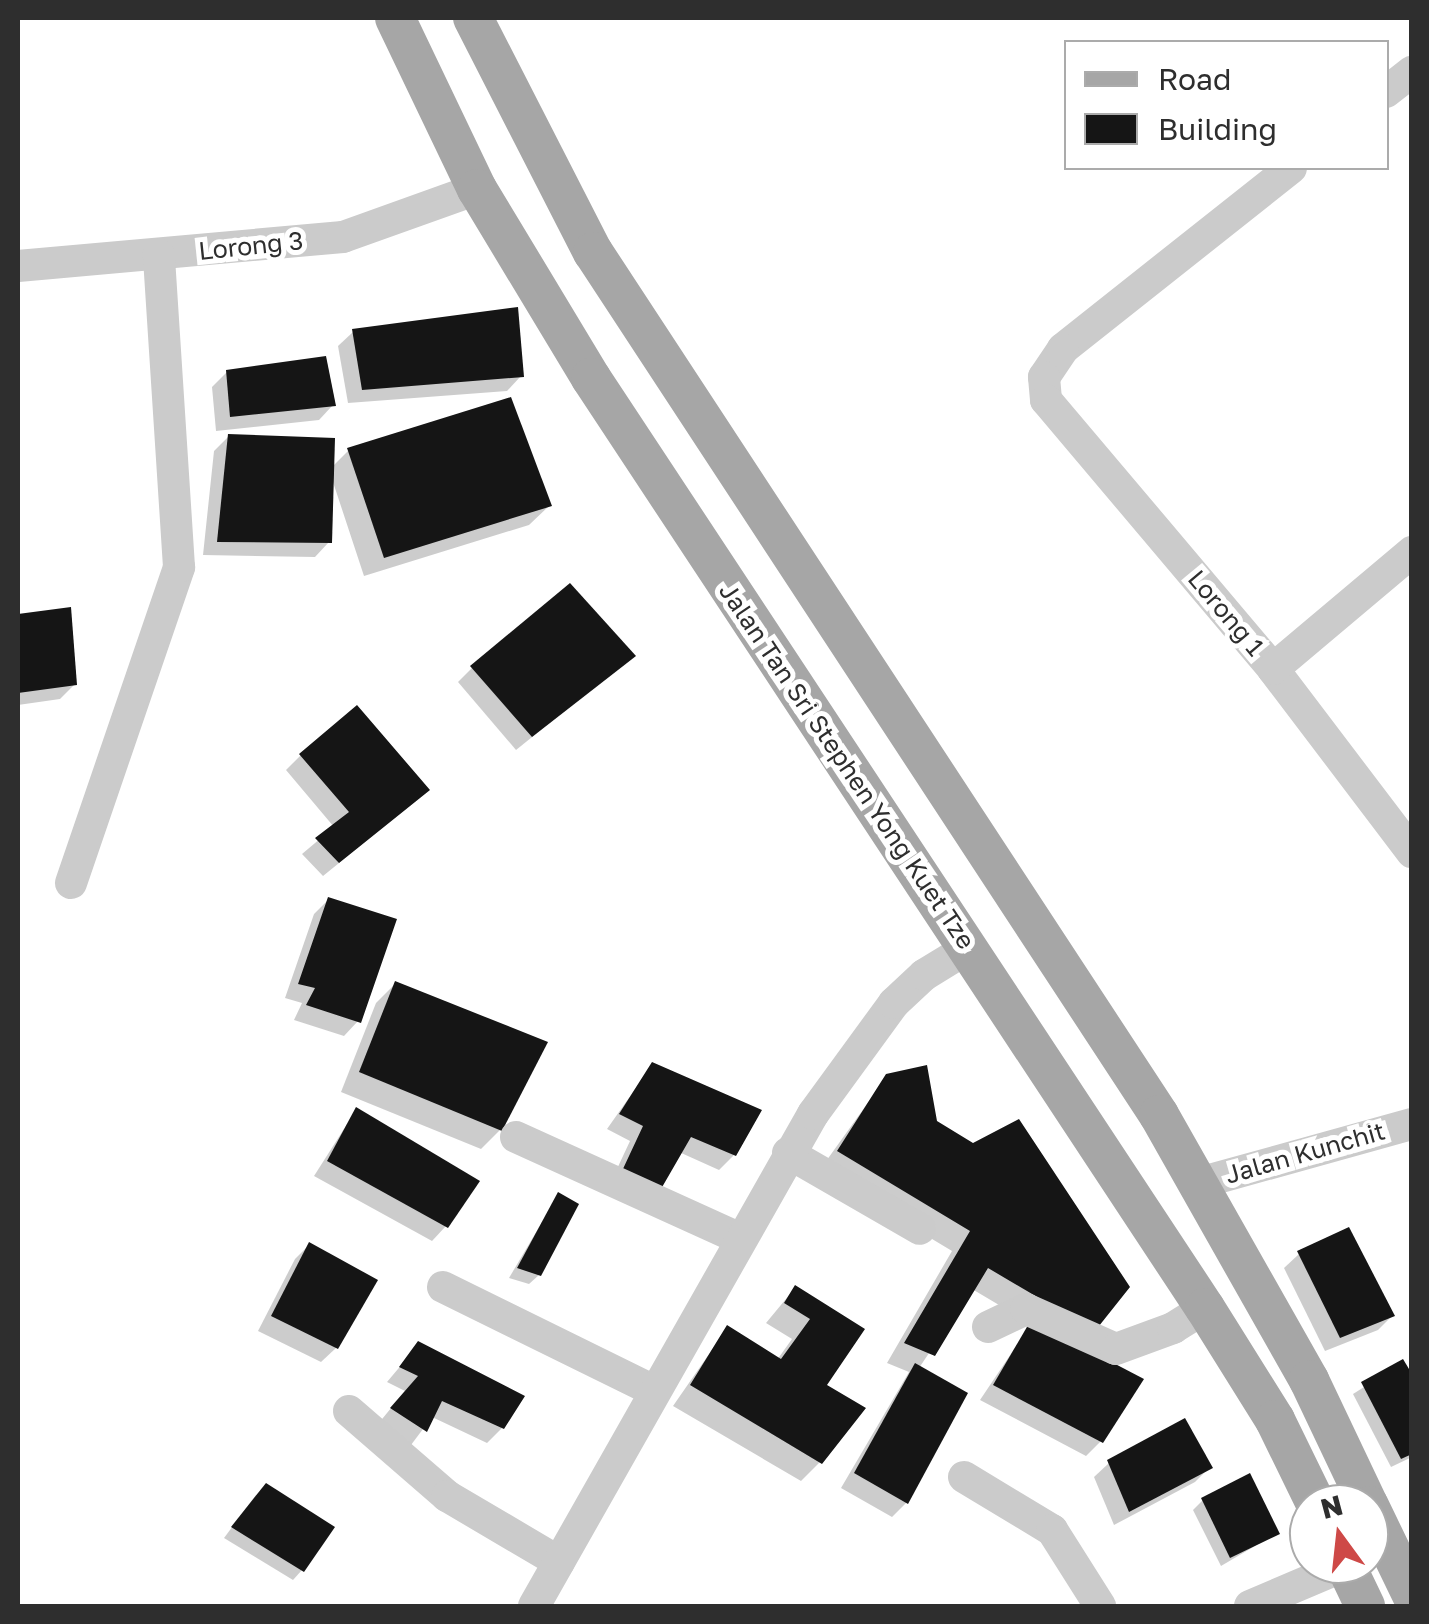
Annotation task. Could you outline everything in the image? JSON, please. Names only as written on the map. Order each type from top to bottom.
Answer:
[{"type":"main road","name":"Jalan Tan Sri Stephen Yong Kuet Tze","points":[[395,18],[476,189],[591,378],[1204,1308],[1276,1420],[1306,1484]]},
{"type":"main road","points":[[473,18],[593,252],[1199,1183],[1309,1380],[1359,1484]]},
{"type":"main road","points":[[1175,1264],[1172,1225],[1199,1183]]},
{"type":"main road","points":[[1389,1547],[1412,1595]]},
{"type":"street","points":[[1389,90],[1412,72]]},
{"type":"street","name":"Lorong 1","points":[[1289,170],[1064,349],[1044,377],[1046,400],[1273,669],[1412,852]]},
{"type":"street","name":"Lorong 3","points":[[18,266],[343,236],[476,189]]},
{"type":"street","points":[[71,883],[179,567],[159,255]]},
{"type":"street","points":[[1273,669],[1412,552]]},
{"type":"street","points":[[534,1606],[788,1153],[894,1003],[924,975],[968,948]]},
{"type":"street","name":"Jalan Kunchit","points":[[1199,1183],[1412,1124]]},
{"type":"street","points":[[516,1137],[739,1238]]},
{"type":"street","points":[[788,1153],[920,1229]]},
{"type":"street","points":[[444,1287],[654,1391]]},
{"type":"street","points":[[988,1327],[1026,1308],[1116,1349],[1174,1328],[1204,1308]]},
{"type":"street","points":[[349,1411],[448,1496],[559,1562]]},
{"type":"street","points":[[964,1476],[1052,1530],[1100,1606]]},
{"type":"street","points":[[1250,1606],[1300,1584]]},
{"type":"building","points":[[518,307],[524,377],[362,390],[352,329]]},
{"type":"building","points":[[326,356],[336,406],[230,417],[226,370]]},
{"type":"building","points":[[511,397],[552,506],[384,558],[347,448]]},
{"type":"building","points":[[228,434],[335,438],[332,543],[217,542]]},
{"type":"building","points":[[570,583],[636,656],[532,737],[470,666]]},
{"type":"building","points":[[71,607],[77,685],[18,693],[18,614]]},
{"type":"building","points":[[357,705],[430,790],[339,863],[315,838],[349,812],[299,754]]},
{"type":"building","points":[[328,897],[397,919],[361,1023],[306,1005],[315,988],[298,984]]},
{"type":"building","points":[[395,981],[548,1042],[502,1131],[359,1072]]},
{"type":"building","points":[[652,1062],[762,1110],[736,1156],[691,1137],[661,1189],[622,1171],[643,1126],[619,1114]]},
{"type":"building","points":[[927,1065],[937,1121],[973,1143],[1019,1119],[1130,1287],[1095,1331],[988,1268],[935,1356],[904,1343],[970,1231],[837,1151],[886,1074]]},
{"type":"building","points":[[356,1107],[480,1181],[448,1228],[327,1161]]},
{"type":"building","points":[[558,1192],[579,1204],[541,1276],[517,1268]]},
{"type":"building","points":[[1349,1227],[1395,1316],[1340,1338],[1297,1251]]},
{"type":"building","points":[[309,1242],[378,1280],[338,1349],[271,1316]]},
{"type":"building","points":[[795,1285],[865,1329],[827,1385],[866,1408],[822,1464],[690,1385],[727,1325],[781,1359],[810,1319],[784,1303]]},
{"type":"building","points":[[1031,1320],[1144,1379],[1103,1443],[993,1385]]},
{"type":"building","points":[[418,1341],[525,1396],[504,1429],[442,1401],[427,1432],[390,1408],[418,1376],[399,1367]]},
{"type":"building","points":[[1403,1359],[1412,1374],[1412,1454],[1401,1459],[1361,1382]]},
{"type":"building","points":[[915,1363],[968,1393],[908,1504],[854,1473]]},
{"type":"building","points":[[1185,1418],[1213,1468],[1129,1512],[1107,1460]]},
{"type":"building","points":[[1250,1473],[1280,1534],[1230,1558],[1201,1498]]},
{"type":"building","points":[[266,1483],[335,1527],[304,1572],[231,1527]]}]
